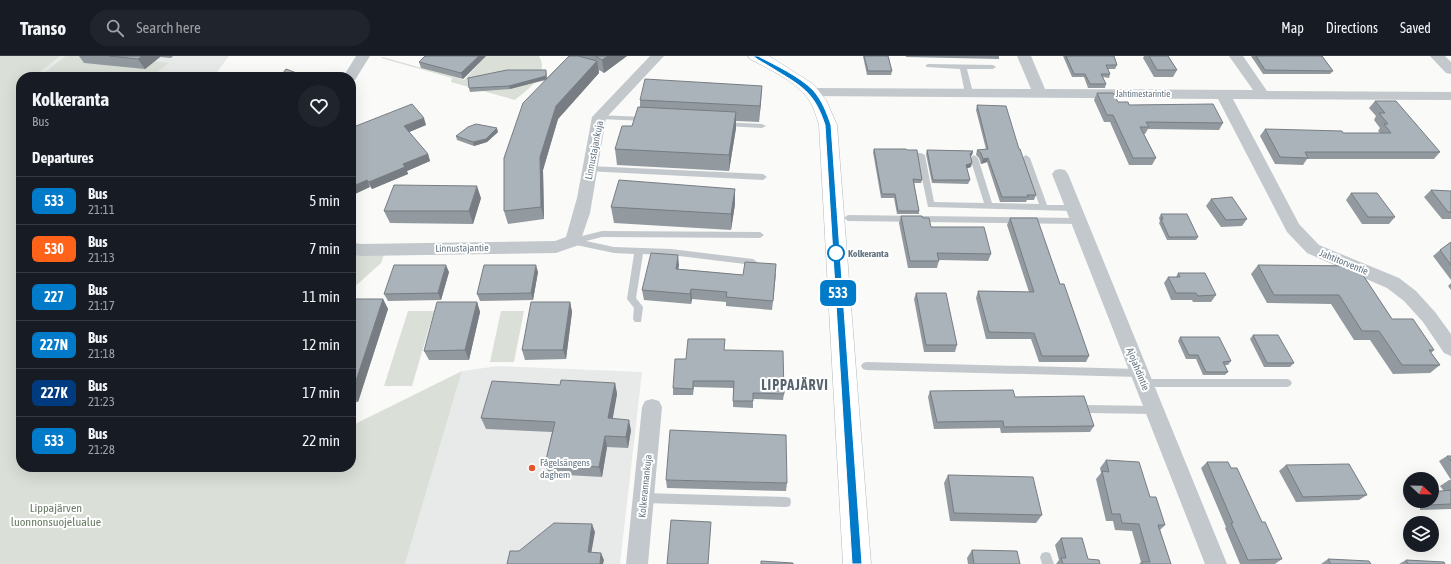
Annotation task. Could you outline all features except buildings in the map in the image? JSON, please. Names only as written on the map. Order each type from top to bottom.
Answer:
[{"type":"main road","points":[[756,56],[802,84],[811,92],[823,109],[828,125],[857,564]]},
{"type":"street","points":[[353,72],[363,56]]},
{"type":"street","name":"Linnustajankuja","points":[[573,241],[579,226],[582,212],[599,117],[657,56]]},
{"type":"street","points":[[1024,56],[1040,93]]},
{"type":"street","points":[[1236,56],[1262,94]]},
{"type":"street","points":[[1437,56],[1451,70]]},
{"type":"street","name":"Jahtimestarintie","points":[[811,92],[1451,96]]},
{"type":"street","name":"Jahtitorventie","points":[[1223,94],[1293,228],[1313,249],[1393,283],[1410,296],[1429,317],[1451,348]]},
{"type":"street","name":"Ajojahdintie","points":[[1060,174],[1216,564]]},
{"type":"street","name":"Linnustajantie","points":[[356,249],[556,247],[573,241]]},
{"type":"street","name":"Kolkerannankuja","points":[[637,564],[652,407]]},
{"type":"lane","points":[[928,66],[993,67]]},
{"type":"lane","points":[[962,67],[969,93]]},
{"type":"lane","points":[[599,117],[651,120]]},
{"type":"lane","points":[[715,124],[762,126]]},
{"type":"lane","points":[[921,155],[931,205],[1044,207],[1076,215]]},
{"type":"lane","points":[[974,158],[989,206]]},
{"type":"lane","points":[[1026,158],[1044,207]]},
{"type":"lane","points":[[589,169],[763,177]]},
{"type":"lane","points":[[848,218],[1076,215]]},
{"type":"lane","points":[[573,241],[602,234],[760,236]]},
{"type":"lane","points":[[573,241],[609,249],[671,252],[753,262]]},
{"type":"lane","points":[[638,319],[639,307],[631,299],[639,251]]},
{"type":"lane","points":[[866,366],[1287,383]]},
{"type":"lane","points":[[1088,409],[1154,410]]},
{"type":"lane","points":[[644,498],[786,502]]},
{"type":"shaded area","points":[[60,56],[229,56],[217,72],[40,72]]},
{"type":"shaded area","name":"Fågelsängens daghem","points":[[498,366],[642,372],[620,564],[405,564],[462,371]]},
{"type":"green space","name":"Lippajärven luonnonsuojelualue","points":[[0,56],[60,56],[40,72],[16,72],[16,472],[356,472],[356,424],[462,371],[405,564],[0,564]]},
{"type":"green space","points":[[66,56],[92,56],[85,63],[96,64],[106,56],[168,63],[157,72],[45,72]]},
{"type":"green space","points":[[486,56],[539,56],[542,63],[542,69],[536,81],[515,100],[451,82],[452,78],[381,58],[383,57],[464,80]]},
{"type":"green space","points":[[356,253],[384,255],[381,263],[356,286]]},
{"type":"green space","points":[[408,311],[434,311],[412,386],[384,386]]},
{"type":"green space","points":[[501,311],[524,311],[514,362],[490,362]]},
{"type":"bus line","name":"533","points":[[756,56],[802,84],[811,92],[823,109],[828,125],[857,564]]},
{"type":"place","name":"Kolkeranta","points":[[836,253]]},
{"type":"place","name":"Fågelsängens daghem","points":[[532,468]]},
{"type":"district","name":"LIPPAJÄRVI","points":[[795,385]]}]
